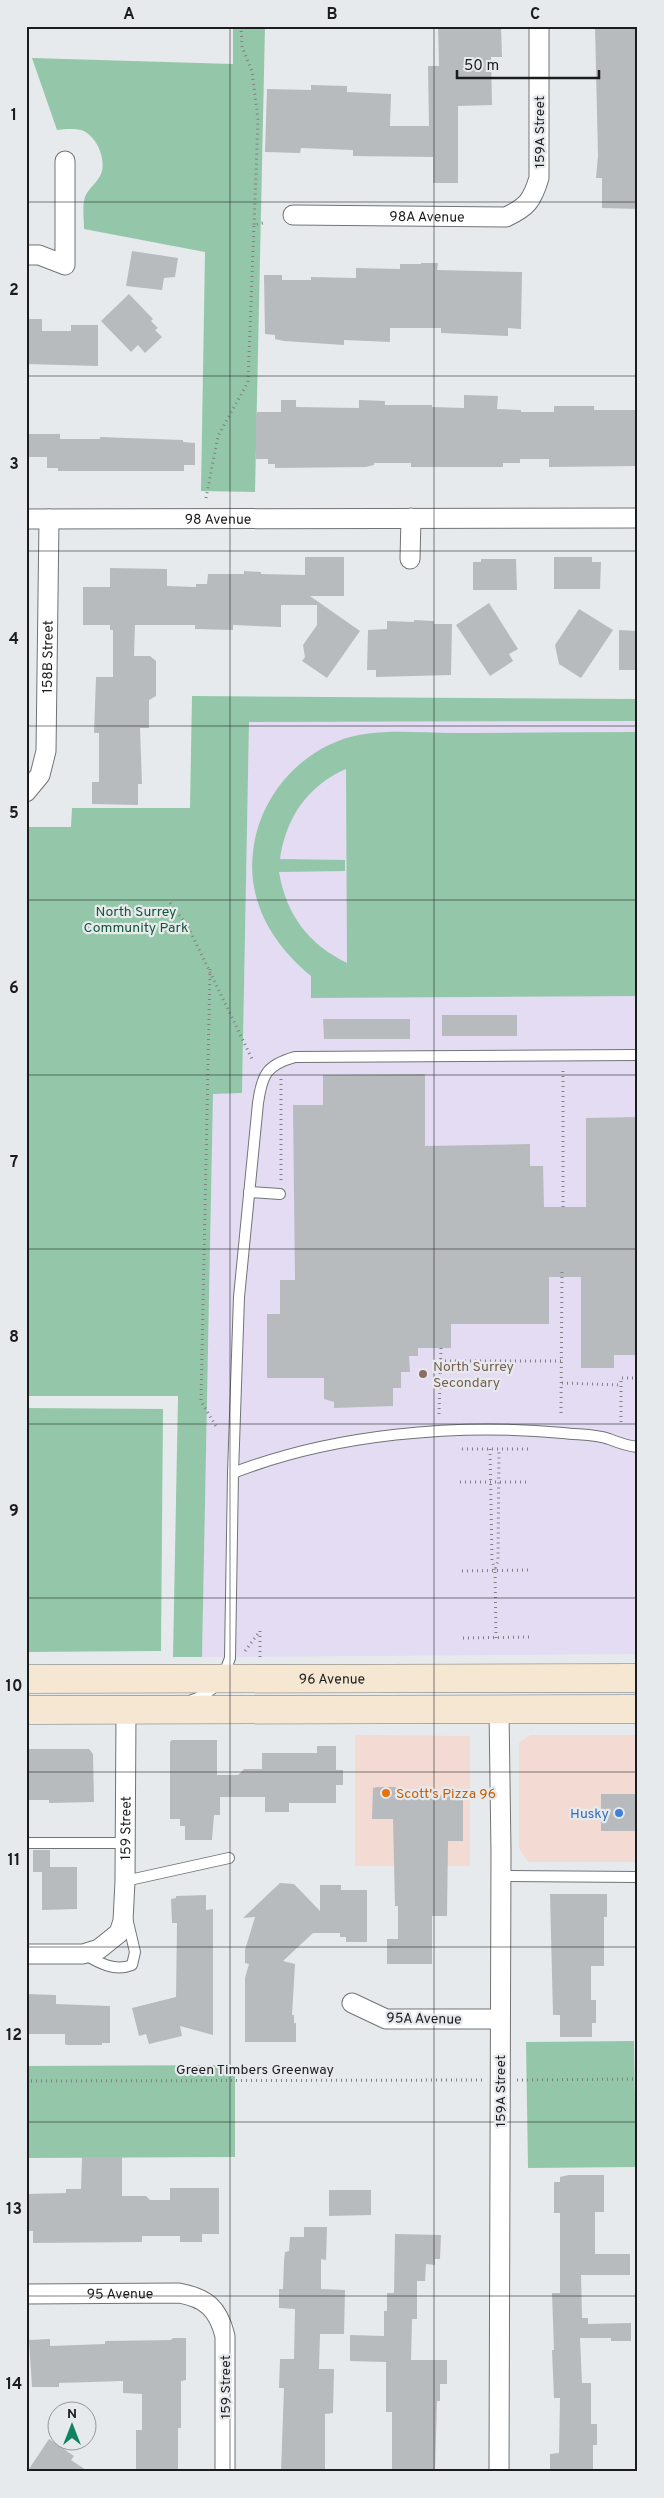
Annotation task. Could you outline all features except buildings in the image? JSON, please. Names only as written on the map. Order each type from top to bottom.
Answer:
[{"type":"main road","name":"96 Avenue","points":[[26,1679],[231,1668],[638,1678]]},
{"type":"main road","points":[[26,1710],[638,1709]]},
{"type":"street","name":"159A Street","points":[[539,26],[539,178]]},
{"type":"street","points":[[26,255],[39,255],[65,265],[65,161]]},
{"type":"street","name":"98A Avenue","points":[[293,215],[506,217],[521,210],[533,197],[539,178]]},
{"type":"street","points":[[410,518],[410,559]]},
{"type":"street","name":"98 Avenue","points":[[26,519],[638,518]]},
{"type":"street","name":"158B Street","points":[[27,791],[40,775],[46,751],[50,519]]},
{"type":"street","name":"159 Street","points":[[83,1954],[112,1942],[119,1933],[124,1908],[126,1710]]},
{"type":"street","name":"159A Street","points":[[499,1710],[501,1876],[499,2472]]},
{"type":"street","points":[[26,1954],[83,1954]]},
{"type":"street","name":"95A Avenue","points":[[352,2003],[386,2019],[500,2019]]},
{"type":"street","name":"95 Avenue","points":[[26,2294],[178,2293],[196,2296],[210,2306]]},
{"type":"street","name":"159 Street","points":[[210,2306],[221,2319],[225,2336],[225,2472]]},
{"type":"lane","points":[[160,1710],[204,1697],[231,1668],[233,1473],[239,1297],[261,1086],[268,1069],[280,1062],[295,1057],[638,1055]]},
{"type":"lane","points":[[249,1192],[281,1189]]},
{"type":"lane","points":[[233,1473],[279,1456],[324,1446],[433,1432],[539,1431],[601,1438],[623,1445],[638,1447]]},
{"type":"lane","points":[[26,1843],[125,1843]]},
{"type":"lane","points":[[125,1882],[229,1858]]},
{"type":"lane","points":[[501,1876],[638,1877]]},
{"type":"lane","points":[[83,1954],[107,1966],[120,1968],[132,1965],[135,1952],[124,1908]]},
{"type":"path","points":[[206,498],[218,436],[248,382],[258,120],[252,71],[242,47],[241,26]]},
{"type":"path","points":[[254,225],[263,223]]},
{"type":"path","points":[[170,902],[188,927],[210,969],[253,1061]]},
{"type":"path","points":[[210,969],[201,1401],[217,1428]]},
{"type":"path","points":[[563,1056],[563,1207]]},
{"type":"path","points":[[281,1078],[281,1189]]},
{"type":"path","points":[[561,1413],[562,1270]]},
{"type":"path","points":[[439,1414],[440,1348]]},
{"type":"path","points":[[440,1361],[562,1361]]},
{"type":"path","points":[[621,1422],[621,1378],[638,1378]]},
{"type":"path","points":[[562,1383],[621,1385]]},
{"type":"path","points":[[490,1448],[492,1560],[495,1570],[496,1638]]},
{"type":"path","points":[[495,1570],[498,1561],[499,1448]]},
{"type":"path","points":[[462,1449],[528,1449]]},
{"type":"path","points":[[460,1482],[528,1482]]},
{"type":"path","points":[[462,1571],[529,1570]]},
{"type":"path","points":[[231,1668],[260,1631],[260,1658]]},
{"type":"path","points":[[463,1638],[528,1637]]},
{"type":"path","name":"Green Timbers Greenway","points":[[26,2081],[484,2080]]},
{"type":"path","points":[[513,2080],[638,2080]]},
{"type":"shaded area","name":"North Surrey Secondary","points":[[638,721],[638,1654],[202,1657],[213,1093],[242,1093],[249,722]]},
{"type":"shaded area","points":[[355,1735],[470,1736],[470,1866],[355,1866]]},
{"type":"shaded area","points":[[530,1735],[638,1735],[638,1862],[528,1862],[519,1848],[519,1743]]},
{"type":"green space","points":[[233,26],[265,26],[255,492],[201,491],[205,252],[84,229],[84,201],[86,194],[102,171],[101,154],[93,138],[84,131],[74,129],[57,130],[32,58],[233,64]]},
{"type":"green space","name":"North Surrey Community Park","points":[[192,696],[638,699],[638,721],[249,722],[242,1093],[213,1094],[202,1657],[173,1657],[178,1396],[26,1396],[26,827],[71,827],[72,808],[190,808]]},
{"type":"green space","points":[[393,732],[638,732],[638,996],[311,998],[311,976],[297,964],[274,936],[259,905],[254,888],[252,870],[256,834],[262,817],[280,786],[291,772],[305,760],[336,742],[364,734]],"holes":[[[346,769],[347,963],[321,947],[301,926],[287,901],[279,872],[345,871],[345,860],[280,859],[287,830],[301,805],[320,784]]]},
{"type":"green space","points":[[26,1408],[163,1409],[161,1651],[26,1652]]},
{"type":"green space","points":[[634,2041],[636,2167],[528,2168],[526,2042]]},
{"type":"green space","points":[[235,2065],[235,2157],[26,2158],[26,2066]]},
{"type":"place","name":"North Surrey Secondary","points":[[423,1374]]},
{"type":"place","name":"Scott's Pizza 96","points":[[386,1793]]},
{"type":"place","name":"Husky","points":[[619,1813]]}]
